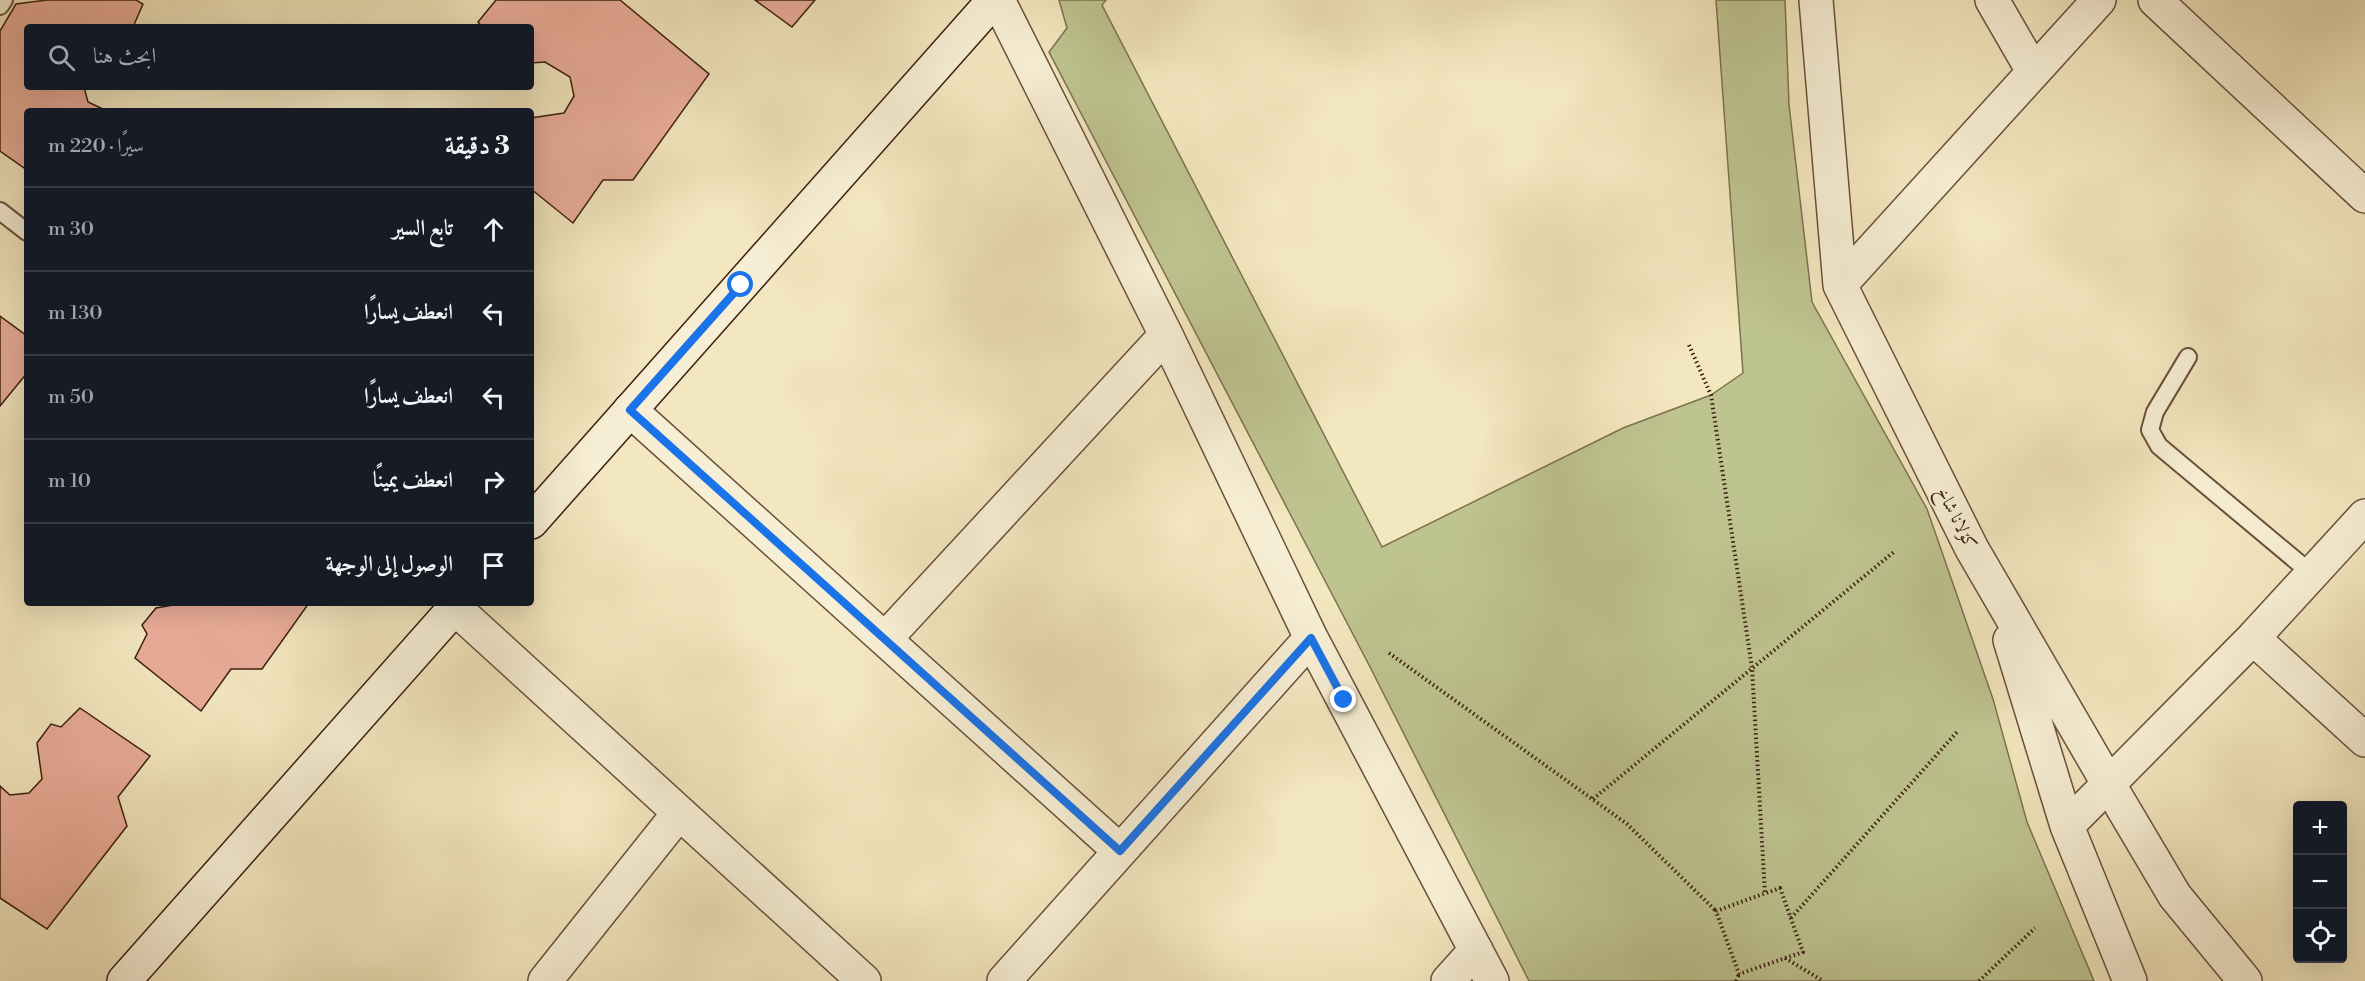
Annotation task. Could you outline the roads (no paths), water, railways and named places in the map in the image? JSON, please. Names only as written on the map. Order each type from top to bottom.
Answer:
[{"type":"street","points":[[534,519],[996,0],[1166,335],[1311,638],[1492,981]]},
{"type":"street","name":"کۆلانا شاخ","points":[[1816,0],[1840,285],[1972,549],[2108,783],[2175,896],[2245,981]]},
{"type":"street","points":[[1992,0],[2033,71]]},
{"type":"street","points":[[1840,285],[2099,0]]},
{"type":"street","points":[[2154,0],[2365,196]]},
{"type":"street","points":[[885,639],[1166,335]]},
{"type":"street","points":[[630,410],[1120,851]]},
{"type":"street","points":[[2067,826],[2253,638],[2365,516]]},
{"type":"street","points":[[1992,583],[2067,826],[2130,981]]},
{"type":"street","points":[[124,981],[457,606],[679,813],[864,981]]},
{"type":"street","points":[[1004,981],[1311,638]]},
{"type":"street","points":[[2253,638],[2365,740]]},
{"type":"street","points":[[545,981],[679,813]]},
{"type":"street","points":[[1448,981],[1476,950]]},
{"type":"lane","points":[[0,6],[4,0]]},
{"type":"lane","points":[[0,211],[24,230]]},
{"type":"lane","points":[[2188,357],[2155,412],[2150,430],[2159,446],[2312,574]]}]
